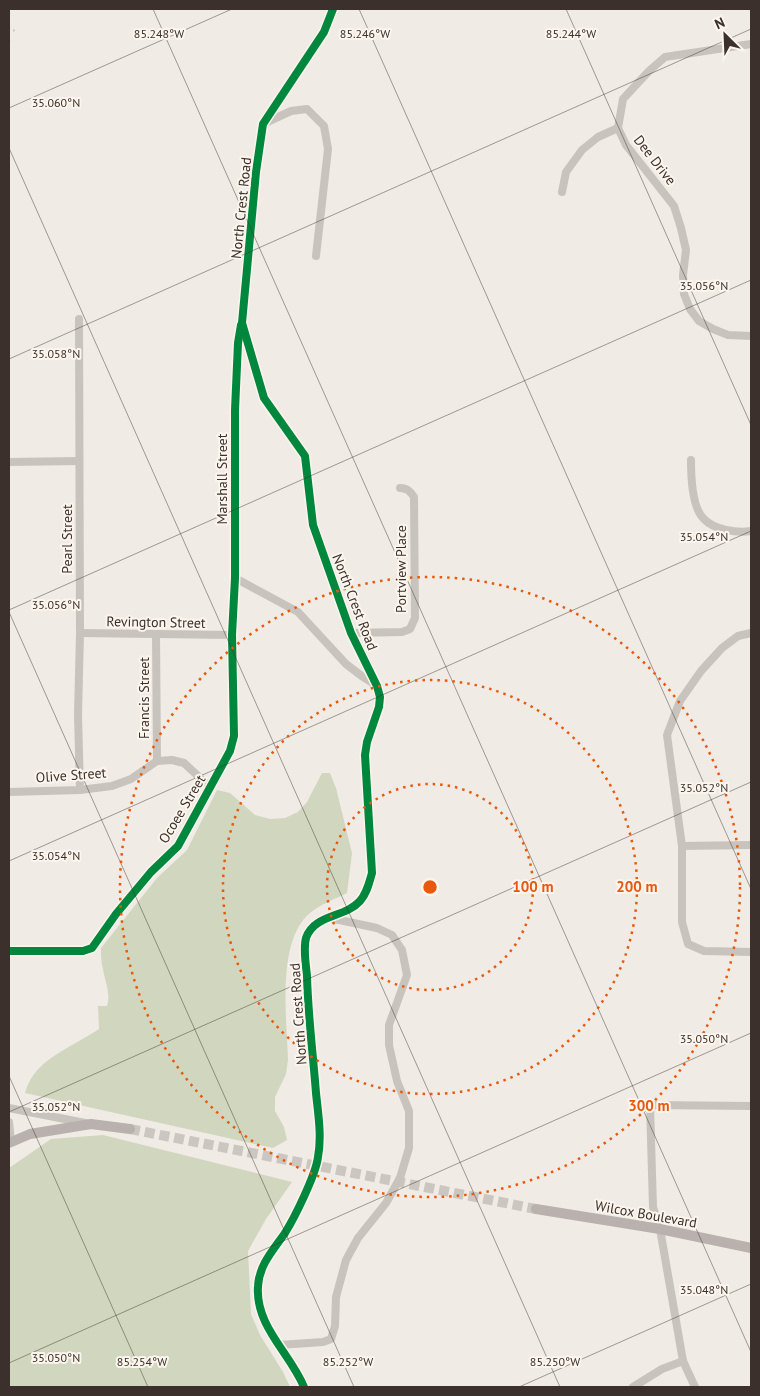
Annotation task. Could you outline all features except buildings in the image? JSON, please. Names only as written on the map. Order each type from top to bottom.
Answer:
[{"type":"main road","points":[[10,1142],[30,1134],[91,1124],[130,1130]]},
{"type":"main road","name":"Wilcox Boulevard","points":[[536,1209],[660,1229],[751,1248]]},
{"type":"street","name":"North Crest Road","points":[[304,1387],[296,1369],[267,1327],[260,1309],[258,1286],[263,1266],[286,1231],[305,1193],[318,1158],[320,1130],[307,985],[306,940],[311,928],[319,922],[347,910],[359,902],[367,889],[372,873],[365,755],[367,742],[379,707],[380,697],[377,686],[351,633],[313,525],[305,456],[264,398],[242,323],[256,172],[264,124],[324,32],[333,9]]},
{"type":"street","name":"Dee Drive","points":[[751,44],[665,57],[649,71],[624,99],[618,128],[626,145],[674,206],[686,250],[683,275],[684,294],[690,309],[699,320],[728,336],[751,336]]},
{"type":"street","points":[[264,124],[291,111],[307,110],[324,126],[328,149],[316,256]]},
{"type":"street","points":[[562,192],[566,172],[582,150],[598,137],[618,128]]},
{"type":"street","name":"Pearl Street","points":[[79,319],[80,633],[78,715],[80,790]]},
{"type":"street","name":"Marshall Street","points":[[232,635],[235,578],[235,410],[238,343],[242,323]]},
{"type":"street","points":[[691,460],[694,498],[703,519],[723,530],[751,531]]},
{"type":"street","points":[[9,462],[79,461]]},
{"type":"street","name":"Portview Place","points":[[351,633],[402,632],[410,629],[415,618],[414,497],[410,491],[400,488]]},
{"type":"street","points":[[235,578],[298,612],[346,664],[377,686]]},
{"type":"street","name":"Revington Street","points":[[80,633],[232,635]]},
{"type":"street","points":[[751,634],[738,636],[722,648],[701,671],[680,701],[667,735],[682,846],[682,922],[688,944],[704,951],[751,952]]},
{"type":"street","name":"Francis Street","points":[[156,635],[156,760]]},
{"type":"street","name":"Ocoee Street","points":[[9,951],[83,950],[92,948],[116,914],[151,872],[178,846],[230,751],[234,736],[232,635]]},
{"type":"street","points":[[156,760],[172,760],[184,763],[210,787]]},
{"type":"street","name":"Olive Street","points":[[9,792],[80,790],[112,786],[131,779],[156,760]]},
{"type":"street","points":[[682,846],[751,845]]},
{"type":"street","points":[[279,1344],[322,1342],[331,1339],[335,1326],[336,1297],[346,1260],[358,1238],[386,1203],[400,1178],[409,1148],[408,1111],[397,1081],[389,1046],[390,1025],[407,975],[402,950],[392,935],[377,928],[329,918]]},
{"type":"street","points":[[695,1387],[683,1361],[660,1229],[653,1207],[650,1105],[751,1106]]},
{"type":"street","points":[[9,1108],[91,1124]]},
{"type":"street","points":[[9,1122],[10,1142]]},
{"type":"street","points":[[633,1387],[662,1369],[683,1361]]},
{"type":"green space","points":[[322,773],[330,773],[336,788],[352,853],[347,893],[323,904],[310,913],[299,926],[292,942],[286,982],[288,1060],[286,1074],[275,1097],[275,1111],[284,1127],[287,1140],[273,1148],[25,1093],[36,1071],[45,1063],[99,1029],[98,1006],[107,1006],[108,997],[101,948],[157,878],[187,850],[217,790],[230,793],[255,815],[270,819],[285,818],[298,812],[307,802]]},
{"type":"green space","points":[[103,1135],[292,1182],[266,1219],[248,1251],[251,1314],[260,1335],[290,1387],[9,1387],[9,1168],[51,1139]]},
{"type":"tunnel","points":[[130,1129],[536,1209]]},
{"type":"railway","points":[[9,14],[13,16]]},
{"type":"railway","points":[[9,28],[15,31]]},
{"type":"cycle path","points":[[304,1387],[262,1314],[258,1286],[264,1264],[289,1226],[313,1174],[318,1157],[320,1141],[309,1020],[305,942],[310,930],[316,924],[346,911],[360,901],[369,884],[372,873],[365,755],[367,742],[379,707],[380,697],[377,686],[351,633],[313,525],[305,456],[264,398],[242,323],[256,172],[263,124],[324,32],[333,9]]},
{"type":"cycle path","points":[[9,951],[83,951],[92,948],[116,914],[151,872],[178,846],[230,751],[234,736],[232,635],[235,578],[235,410],[238,343],[241,325]]}]
